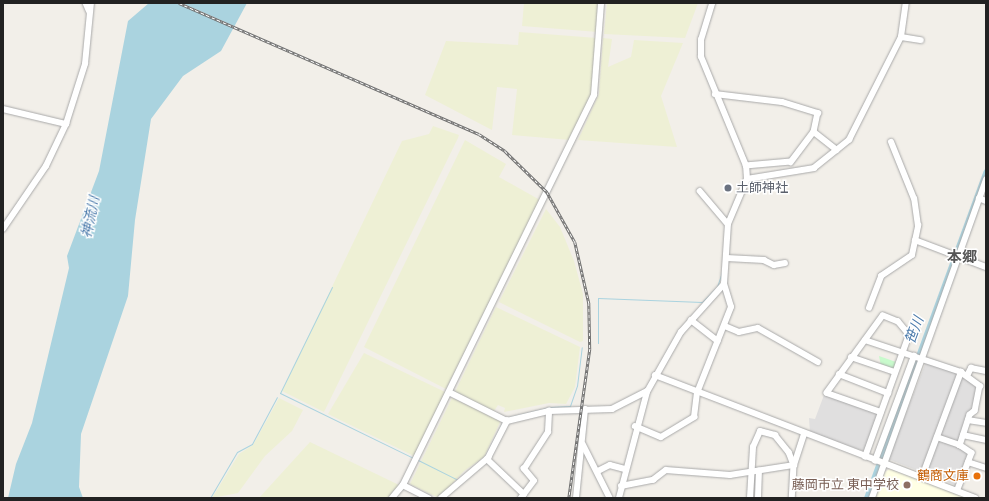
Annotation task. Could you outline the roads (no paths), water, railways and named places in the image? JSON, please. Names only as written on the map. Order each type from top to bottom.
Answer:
[{"type":"street","points":[[86,3],[89,10]]},
{"type":"street","points":[[3,229],[46,166],[66,124],[85,64],[89,10],[91,3]]},
{"type":"street","points":[[392,498],[403,485],[594,95],[601,3]]},
{"type":"street","points":[[635,426],[661,437],[671,434],[694,417],[697,393],[725,326],[730,307],[724,284],[727,258],[728,224],[747,179],[746,166],[701,56],[701,40],[712,3]]},
{"type":"street","points":[[747,179],[808,170],[849,140],[901,37],[906,3]]},
{"type":"street","points":[[901,37],[921,40]]},
{"type":"street","points":[[716,94],[782,102],[818,113],[814,132],[791,162],[746,166]]},
{"type":"street","points":[[3,109],[66,124]]},
{"type":"street","points":[[814,132],[837,150]]},
{"type":"street","points":[[869,308],[882,276],[912,255],[915,240],[918,210],[891,142]]},
{"type":"street","points":[[872,498],[879,462],[917,357],[986,180]]},
{"type":"street","points":[[700,191],[728,224]]},
{"type":"street","points":[[979,198],[986,201]]},
{"type":"street","points":[[915,240],[986,267]]},
{"type":"street","points":[[727,258],[764,260],[774,266],[785,263]]},
{"type":"street","points":[[617,498],[626,469],[635,426],[647,392],[655,375],[692,320],[724,284]]},
{"type":"street","points":[[864,457],[908,335],[898,322],[882,316],[851,357],[827,393],[880,412]]},
{"type":"street","points":[[692,320],[718,341]]},
{"type":"street","points":[[725,326],[739,332],[758,328],[818,362]]},
{"type":"street","points":[[865,340],[962,372],[981,390],[975,411],[968,420],[960,444]]},
{"type":"street","points":[[851,357],[895,372]]},
{"type":"street","points":[[879,462],[917,357]]},
{"type":"street","points":[[967,376],[971,368],[986,371]]},
{"type":"street","points":[[922,477],[962,372]]},
{"type":"street","points":[[839,374],[888,393]]},
{"type":"street","points":[[655,375],[697,393],[864,457],[958,489],[975,498]]},
{"type":"street","points":[[449,392],[507,421],[549,411],[612,409],[647,392]]},
{"type":"street","points":[[576,498],[583,444],[585,409]]},
{"type":"street","points":[[487,459],[523,496],[534,481],[524,470],[548,432],[549,411]]},
{"type":"street","points":[[968,420],[986,423]]},
{"type":"street","points":[[441,498],[487,459],[507,421]]},
{"type":"street","points":[[750,498],[753,448],[760,431],[775,435],[794,465]]},
{"type":"street","points":[[792,498],[794,465],[804,434]]},
{"type":"street","points":[[963,435],[986,440]]},
{"type":"street","points":[[937,437],[960,444],[972,453],[958,489]]},
{"type":"street","points":[[583,444],[598,471],[610,498]]},
{"type":"street","points":[[968,462],[986,468]]},
{"type":"street","points":[[598,471],[610,465],[626,469]]},
{"type":"street","points":[[621,486],[653,480],[666,470],[730,475],[794,465]]},
{"type":"street","points":[[758,498],[759,470]]},
{"type":"street","points":[[403,485],[429,498]]},
{"type":"water","name":"神流川","points":[[149,3],[247,3],[221,51],[183,76],[151,119],[135,220],[128,296],[81,434],[79,487],[83,498],[8,498],[16,464],[32,423],[69,268],[67,256],[99,171],[128,21]]},
{"type":"waterway","name":"笹川","points":[[867,498],[986,172]]},
{"type":"waterway","points":[[598,343],[598,298],[702,302],[717,287],[722,272]]},
{"type":"waterway","points":[[332,287],[280,393],[413,458]]},
{"type":"waterway","points":[[505,418],[551,407],[570,406],[577,386],[582,347]]},
{"type":"waterway","points":[[210,498],[237,452],[252,444],[277,397]]},
{"type":"waterway","points":[[485,457],[503,421]]},
{"type":"waterway","points":[[418,460],[458,480],[475,466]]},
{"type":"railway","points":[[179,3],[479,134],[505,151],[547,192],[575,242],[589,303],[590,349],[569,498]]},
{"type":"place","name":"土師神社","points":[[728,188]]},
{"type":"place","name":"鶴商文庫","points":[[977,476]]},
{"type":"place","name":"藤岡市立 東中学校","points":[[907,485]]},
{"type":"district","name":"本郷","points":[[962,257]]}]
